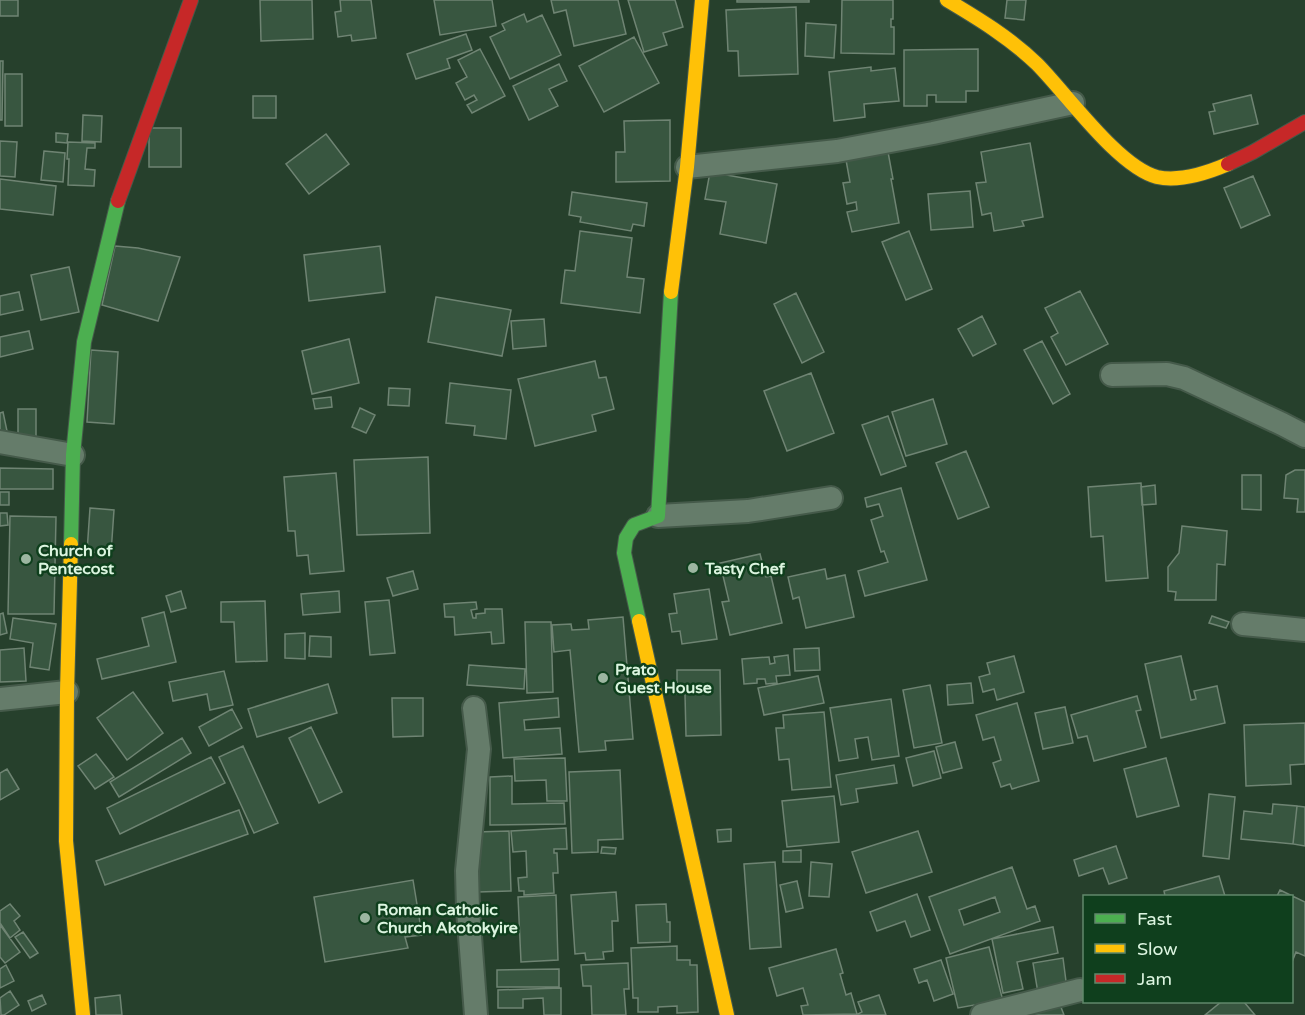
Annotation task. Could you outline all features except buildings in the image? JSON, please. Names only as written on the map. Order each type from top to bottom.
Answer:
[{"type":"street","points":[[83,1015],[66,841],[73,455],[84,342],[115,208],[191,0]]},
{"type":"street","points":[[658,516],[670,298],[687,167],[702,0]]},
{"type":"street","points":[[947,0],[997,30],[1038,65],[1115,149],[1136,167],[1156,177],[1188,177],[1224,166],[1305,122]]},
{"type":"street","points":[[687,167],[837,151],[1073,103]]},
{"type":"street","points":[[1112,375],[1167,374],[1184,378],[1305,436]]},
{"type":"street","points":[[0,442],[73,455]]},
{"type":"street","points":[[728,1015],[624,553],[626,538],[634,525],[658,516],[748,511],[831,498]]},
{"type":"street","points":[[1242,624],[1305,630]]},
{"type":"street","points":[[0,699],[67,692]]},
{"type":"street","points":[[474,708],[479,749],[467,871],[476,1015]]},
{"type":"street","points":[[982,1015],[1080,990]]},
{"type":"traffic: fast","points":[[71,544],[73,455],[84,342],[118,201]]},
{"type":"traffic: fast","points":[[639,621],[624,553],[626,538],[634,525],[658,516],[671,292]]},
{"type":"traffic: slow","points":[[671,292],[687,167],[702,0]]},
{"type":"traffic: slow","points":[[947,0],[994,29],[1027,55],[1093,128],[1126,159],[1142,170],[1157,177],[1175,178],[1202,173],[1228,164]]},
{"type":"traffic: slow","points":[[71,544],[66,841],[83,1015]]},
{"type":"traffic: slow","points":[[639,621],[727,1015]]},
{"type":"traffic: jam","points":[[118,201],[191,0]]},
{"type":"traffic: jam","points":[[1228,164],[1305,122]]},
{"type":"place","name":"Church of Pentecost","points":[[26,559]]},
{"type":"place","name":"Tasty Chef","points":[[693,568]]},
{"type":"place","name":"Prato Guest House","points":[[603,678]]},
{"type":"place","name":"Roman Catholic Church Akotokyire","points":[[365,918]]}]
